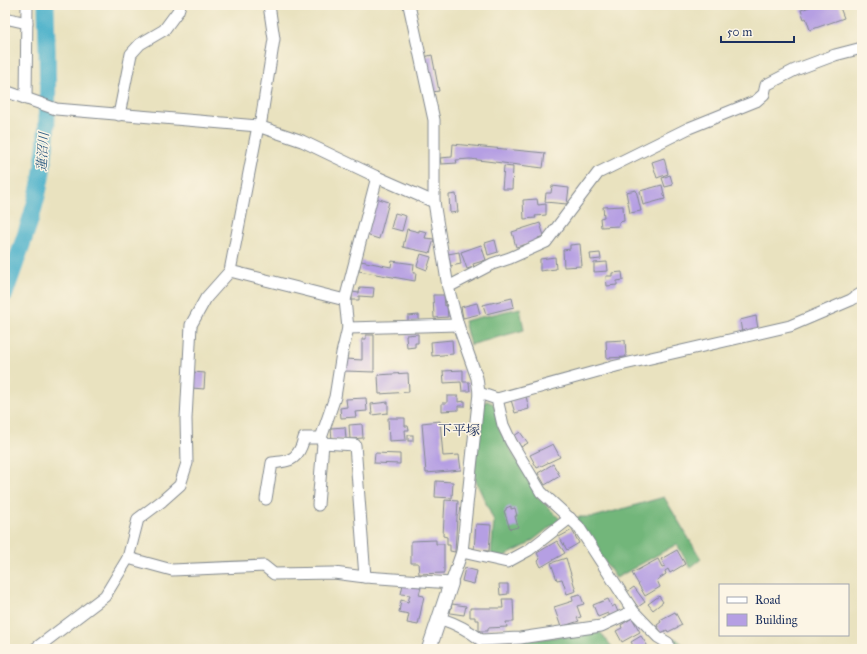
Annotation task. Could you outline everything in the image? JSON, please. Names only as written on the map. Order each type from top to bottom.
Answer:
[{"type":"street","points":[[27,5],[31,100]]},
{"type":"street","points":[[119,115],[131,54],[140,44],[164,30],[178,11],[180,5]]},
{"type":"street","points":[[35,649],[105,596],[128,558],[138,519],[180,485],[187,463],[186,419],[191,324],[206,298],[230,271],[258,126],[261,121],[274,39],[269,5]]},
{"type":"street","points":[[409,5],[434,120],[434,202],[448,286],[458,325],[476,378],[479,393],[462,552],[429,649]]},
{"type":"street","points":[[5,18],[27,23]]},
{"type":"street","points":[[448,286],[492,264],[510,258],[546,242],[598,173],[689,128],[756,101],[764,94],[766,85],[795,70],[862,48]]},
{"type":"street","points":[[5,91],[56,109],[258,126],[302,141],[377,177],[434,202]]},
{"type":"street","points":[[318,505],[322,440],[335,397],[342,353],[348,328],[345,300],[377,177]]},
{"type":"street","points":[[230,271],[345,300]]},
{"type":"street","points":[[479,393],[497,398],[616,366],[790,326],[851,300],[862,293]]},
{"type":"street","points":[[348,328],[458,325]]},
{"type":"street","points":[[497,398],[503,425],[511,442],[541,492],[578,526],[633,612],[658,637],[668,644]]},
{"type":"street","points":[[266,499],[272,463],[291,460],[296,455],[303,443],[304,438],[355,445],[365,577]]},
{"type":"street","points":[[462,552],[507,562],[529,550],[570,518]]},
{"type":"street","points":[[128,558],[172,570],[264,566],[274,574],[334,573],[365,577],[451,583]]},
{"type":"street","points":[[439,618],[450,621],[475,634],[481,640],[520,638],[601,626],[633,612]]},
{"type":"green space","points":[[520,308],[524,330],[470,345],[464,321]]},
{"type":"green space","points":[[487,401],[494,404],[499,429],[537,496],[560,519],[527,545],[503,557],[491,555],[494,521],[474,477],[480,405]]},
{"type":"green space","points":[[664,497],[701,559],[690,568],[677,544],[616,578],[576,519],[578,517],[594,517]]},
{"type":"green space","points":[[600,632],[614,649],[487,649],[486,645]]},
{"type":"green space","points":[[675,638],[689,649],[663,649]]},
{"type":"building","points":[[815,5],[839,5],[844,18],[810,30],[806,18],[804,19],[801,10]]},
{"type":"building","points":[[432,55],[439,91],[432,92],[424,57]]},
{"type":"building","points":[[453,144],[545,153],[543,168],[470,159],[456,160],[457,163],[441,164],[440,158],[452,157]]},
{"type":"building","points":[[664,158],[668,174],[657,178],[652,162]]},
{"type":"building","points":[[504,166],[513,167],[512,189],[502,189]]},
{"type":"building","points":[[670,175],[673,185],[665,187],[662,178]]},
{"type":"building","points":[[662,185],[665,199],[643,205],[640,191]]},
{"type":"building","points":[[552,186],[569,188],[567,204],[545,202],[546,193],[551,193]]},
{"type":"building","points":[[636,190],[641,211],[630,213],[626,192]]},
{"type":"building","points":[[456,194],[458,212],[450,213],[449,195]]},
{"type":"building","points":[[376,198],[389,202],[379,239],[366,235]]},
{"type":"building","points":[[537,199],[538,205],[546,204],[546,215],[524,219],[523,200]]},
{"type":"building","points":[[623,206],[624,221],[619,222],[619,226],[601,227],[600,218],[604,217],[603,207]]},
{"type":"building","points":[[395,213],[406,216],[402,231],[391,228]]},
{"type":"building","points":[[540,223],[544,236],[538,238],[539,241],[516,247],[512,232]]},
{"type":"building","points":[[407,229],[427,232],[425,238],[434,239],[430,253],[403,247]]},
{"type":"building","points":[[495,240],[498,252],[488,255],[485,243]]},
{"type":"building","points":[[580,244],[582,266],[564,267],[563,250],[570,249],[570,245]]},
{"type":"building","points":[[481,245],[486,260],[473,264],[474,267],[467,269],[461,252]]},
{"type":"building","points":[[459,252],[461,264],[451,266],[448,254]]},
{"type":"building","points":[[600,253],[601,259],[591,260],[590,254]]},
{"type":"building","points":[[421,254],[431,257],[427,270],[417,266]]},
{"type":"building","points":[[555,257],[556,269],[540,271],[540,259]]},
{"type":"building","points":[[361,261],[391,267],[392,261],[414,264],[413,273],[416,273],[415,281],[359,271]]},
{"type":"building","points":[[607,262],[608,271],[594,272],[594,263]]},
{"type":"building","points":[[622,272],[623,280],[617,281],[617,285],[607,286],[606,276],[612,276],[612,273]]},
{"type":"building","points":[[360,287],[374,288],[373,297],[359,296],[359,300],[352,300],[352,292],[359,293]]},
{"type":"building","points":[[433,295],[444,295],[448,317],[434,318]]},
{"type":"building","points":[[512,298],[514,307],[486,314],[483,305]]},
{"type":"building","points":[[477,303],[480,314],[463,318],[461,307]]},
{"type":"building","points":[[419,315],[419,321],[408,322],[408,316]]},
{"type":"building","points":[[756,316],[758,329],[742,333],[740,320]]},
{"type":"building","points":[[418,334],[418,343],[415,343],[415,347],[407,348],[406,335]]},
{"type":"building","points":[[366,335],[374,335],[374,372],[345,371],[345,359],[362,360],[362,339],[366,339]]},
{"type":"building","points":[[452,340],[453,354],[432,356],[431,342]]},
{"type":"building","points":[[625,340],[626,357],[607,358],[606,341]]},
{"type":"building","points":[[463,370],[463,382],[469,382],[470,391],[462,391],[461,382],[444,383],[443,371]]},
{"type":"building","points":[[193,372],[205,373],[204,389],[192,388]]},
{"type":"building","points":[[408,373],[409,392],[379,394],[378,375]]},
{"type":"building","points":[[447,396],[458,396],[458,402],[465,401],[465,406],[458,406],[458,410],[442,411],[442,403],[447,403]]},
{"type":"building","points":[[526,396],[529,409],[515,413],[511,400]]},
{"type":"building","points":[[366,398],[367,411],[355,412],[356,417],[341,418],[340,408],[347,407],[346,399]]},
{"type":"building","points":[[388,402],[388,413],[372,415],[371,404]]},
{"type":"building","points":[[388,418],[405,418],[405,426],[408,426],[409,430],[405,430],[406,440],[389,441]]},
{"type":"building","points":[[440,421],[443,456],[459,455],[461,470],[426,473],[422,423]]},
{"type":"building","points":[[362,424],[363,438],[350,439],[349,425]]},
{"type":"building","points":[[345,427],[346,439],[332,440],[331,428]]},
{"type":"building","points":[[520,432],[528,443],[521,447],[514,436]]},
{"type":"building","points":[[408,435],[413,435],[413,441],[408,441]]},
{"type":"building","points":[[553,444],[560,457],[537,468],[530,455]]},
{"type":"building","points":[[375,453],[400,454],[400,464],[374,463]]},
{"type":"building","points":[[553,464],[560,476],[545,485],[538,473]]},
{"type":"building","points":[[436,481],[453,482],[452,498],[435,497]]},
{"type":"building","points":[[445,500],[458,501],[455,552],[450,551],[450,545],[447,545],[447,537],[443,536]]},
{"type":"building","points":[[511,506],[511,509],[515,508],[517,516],[515,516],[518,527],[510,529],[504,511],[506,508]]},
{"type":"building","points":[[476,524],[491,525],[489,551],[474,550]]},
{"type":"building","points":[[572,530],[579,543],[567,550],[559,537]]},
{"type":"building","points":[[436,540],[436,544],[444,544],[444,573],[419,574],[418,563],[411,563],[411,541]]},
{"type":"building","points":[[557,541],[565,553],[541,567],[538,561],[540,559],[537,553]]},
{"type":"building","points":[[677,550],[685,564],[670,573],[668,569],[665,571],[666,574],[657,580],[660,587],[645,596],[632,573],[658,559],[662,567],[665,566],[661,559]]},
{"type":"building","points":[[566,558],[576,591],[567,594],[562,579],[557,580],[551,563]]},
{"type":"building","points":[[465,568],[477,571],[474,584],[462,581]]},
{"type":"building","points":[[403,584],[421,587],[419,595],[424,596],[418,625],[407,623],[409,614],[399,612],[401,600],[408,602],[410,595],[401,594]]},
{"type":"building","points":[[499,584],[508,584],[508,594],[500,595]]},
{"type":"building","points":[[634,587],[645,602],[638,607],[627,592]]},
{"type":"building","points":[[580,594],[584,604],[577,606],[581,617],[577,618],[579,621],[561,627],[554,607],[573,601],[572,596]]},
{"type":"building","points":[[659,596],[663,602],[653,610],[648,604]]},
{"type":"building","points":[[502,599],[513,599],[514,622],[506,622],[507,627],[488,628],[488,631],[479,631],[479,620],[475,620],[475,617],[470,617],[470,608],[503,608]]},
{"type":"building","points":[[608,599],[612,607],[615,605],[618,612],[610,616],[608,613],[598,617],[593,605]]},
{"type":"building","points":[[452,604],[466,606],[464,615],[450,613]]},
{"type":"building","points":[[675,612],[682,625],[668,632],[667,630],[661,633],[657,625],[661,622],[660,620]]},
{"type":"building","points":[[632,618],[640,632],[622,642],[616,631],[622,628],[621,625]]},
{"type":"building","points":[[641,636],[649,648],[635,649],[631,642]]},
{"type":"waterway","name":"蓮沼川","points":[[5,294],[34,207],[44,157],[48,92],[46,5]]},
{"type":"district","name":"下平塚","points":[[459,430]]}]
